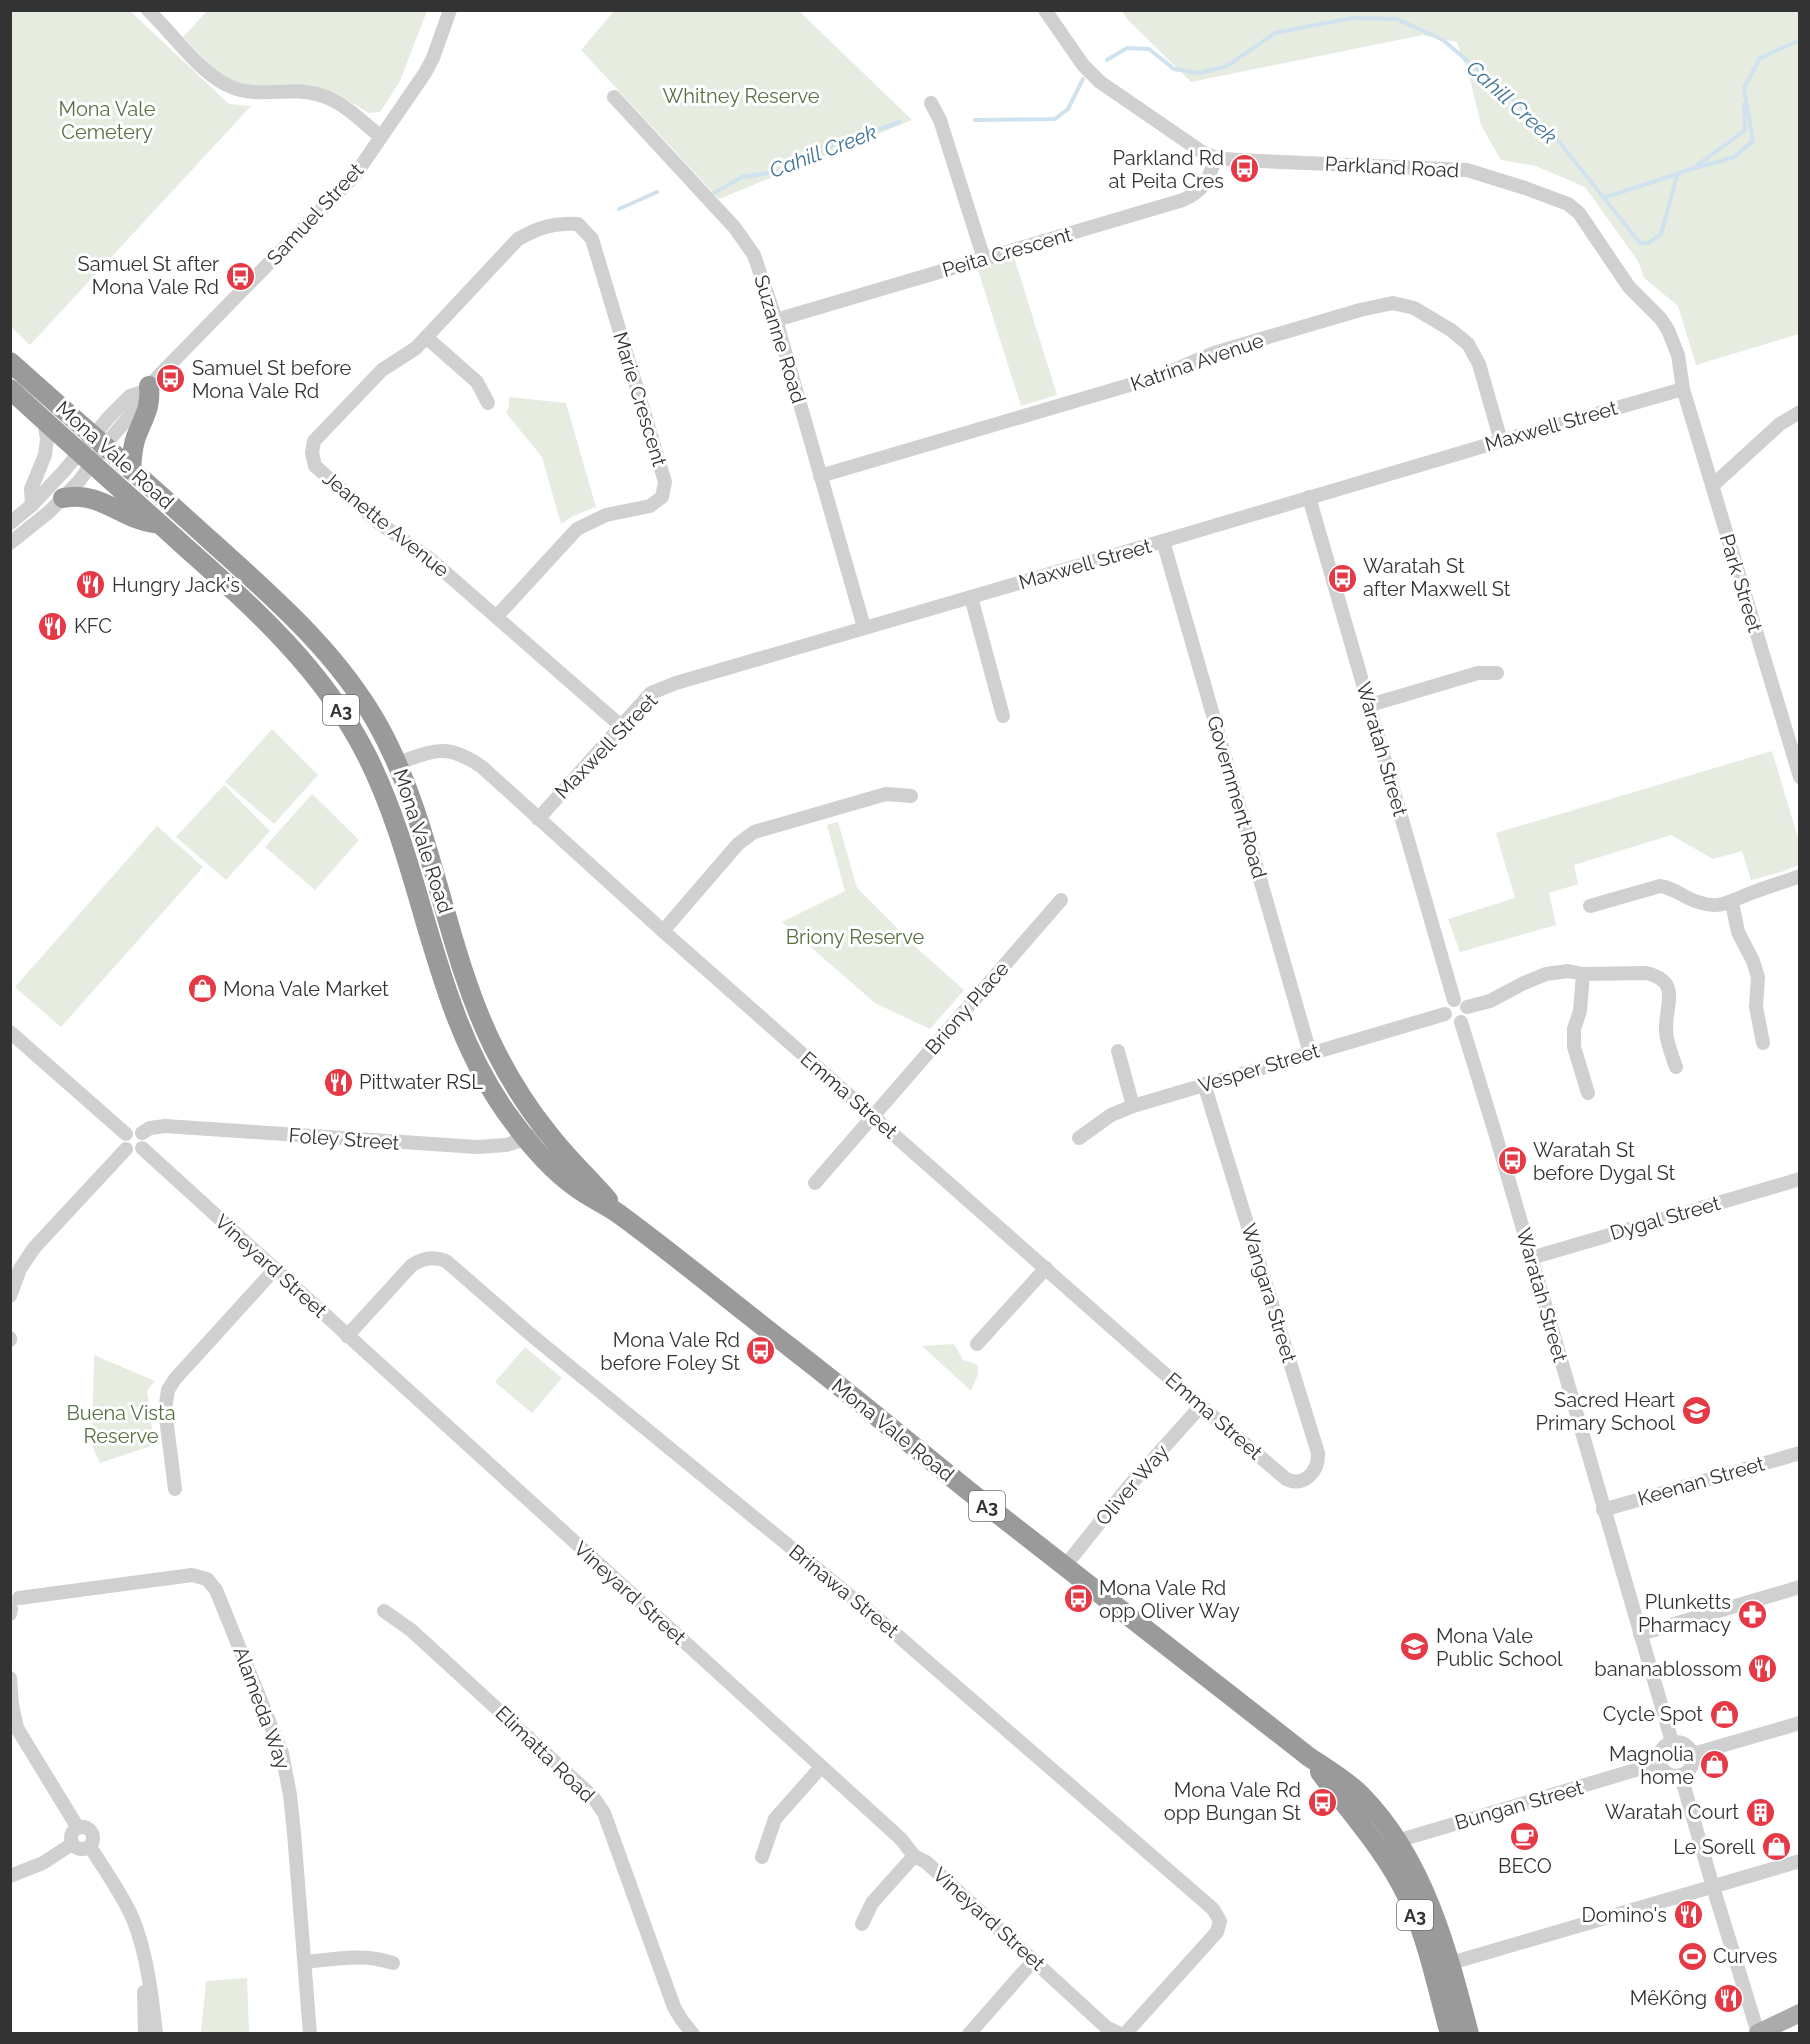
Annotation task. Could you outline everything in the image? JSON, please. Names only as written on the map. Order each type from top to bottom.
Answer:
[{"type":"highway","name":"Mona Vale Road","points":[[10,362],[246,572],[324,649],[357,692],[398,762],[411,795],[468,984],[494,1047],[514,1083],[547,1132],[620,1214]]},
{"type":"highway","name":"Mona Vale Road","points":[[10,389],[273,627],[308,665],[336,703],[366,754],[389,806],[407,855],[444,982],[461,1028],[484,1077],[510,1118],[546,1161],[575,1187],[620,1214],[806,1359],[1309,1757],[1389,1846],[1428,1897],[1451,1964],[1469,2034]]},
{"type":"highway","points":[[131,470],[134,446],[150,402],[146,389]]},
{"type":"highway","points":[[63,498],[77,495],[92,498],[143,522],[160,524]]},
{"type":"highway","points":[[336,703],[358,721],[384,757],[398,762],[391,771],[393,786],[389,806]]},
{"type":"highway","name":"Mona Vale Road","points":[[1389,1846],[1403,1888],[1416,1917],[1450,2034]]},
{"type":"main road","points":[[1758,2033],[1800,2013]]},
{"type":"main road","points":[[1758,2033],[1800,2024]]},
{"type":"street","points":[[148,10],[199,63],[225,85],[240,91],[256,93],[320,94],[350,111],[381,137]]},
{"type":"street","name":"Samuel Street","points":[[86,458],[98,441],[139,405],[146,389],[354,175],[425,73],[433,58],[450,10]]},
{"type":"street","name":"Parkland Road","points":[[1045,10],[1083,65],[1100,82],[1202,152],[1216,158],[1467,170],[1515,184],[1568,204],[1579,213],[1629,287],[1661,319],[1668,330],[1678,355],[1683,389]]},
{"type":"street","name":"Suzanne Road","points":[[614,97],[735,228],[753,255],[776,320],[864,627]]},
{"type":"street","points":[[931,103],[940,120],[984,259]]},
{"type":"street","name":"Peita Crescent","points":[[776,320],[1183,201],[1195,195],[1206,183],[1216,158]]},
{"type":"street","name":"Jeanette Avenue","points":[[592,239],[578,224],[557,223],[537,228],[518,239],[416,348],[382,370],[314,441],[312,453],[315,466],[378,522],[430,559],[621,726]]},
{"type":"street","name":"Marie Crescent","points":[[497,616],[577,530],[606,515],[650,506],[662,497],[664,482],[592,239]]},
{"type":"street","name":"Katrina Avenue","points":[[820,476],[1160,376],[1225,350],[1360,310],[1393,303],[1414,308],[1468,344],[1479,364],[1501,441]]},
{"type":"street","points":[[426,337],[477,382],[488,403]]},
{"type":"street","name":"Maxwell Street","points":[[538,819],[651,693],[676,683],[1683,389]]},
{"type":"street","name":"Park Street","points":[[1683,389],[1800,777]]},
{"type":"street","points":[[1712,486],[1780,424],[1800,412]]},
{"type":"street","points":[[32,505],[31,489],[45,455],[47,439],[44,420]]},
{"type":"street","points":[[10,543],[31,529],[80,480],[86,458]]},
{"type":"street","points":[[10,523],[86,458]]},
{"type":"street","name":"Waratah Street","points":[[1309,498],[1461,1003]]},
{"type":"street","name":"Government Road","points":[[1163,541],[1310,1053]]},
{"type":"street","points":[[971,597],[1003,716]]},
{"type":"street","points":[[1370,705],[1478,673],[1497,673]]},
{"type":"street","name":"Emma Street","points":[[398,762],[434,751],[449,751],[464,755],[482,767],[663,931],[1286,1479]]},
{"type":"street","points":[[663,931],[738,844],[754,832],[886,794],[911,796]]},
{"type":"street","points":[[1590,906],[1660,886],[1672,888],[1699,903],[1732,903],[1750,893],[1800,876]]},
{"type":"street","name":"Briony Place","points":[[815,1183],[1061,900]]},
{"type":"street","points":[[1732,903],[1738,932],[1758,976],[1756,1007],[1763,1042]]},
{"type":"street","points":[[1461,1003],[1466,1017],[1461,1022],[1453,1022],[1445,1014],[1448,1004],[1461,1003],[1490,1001],[1546,974],[1568,971],[1583,974],[1646,974],[1663,980],[1669,990],[1670,1002],[1666,1016],[1666,1033],[1676,1067]]},
{"type":"street","points":[[1583,974],[1580,1011],[1574,1029],[1574,1047],[1588,1094]]},
{"type":"street","name":"Vesper Street","points":[[1079,1138],[1111,1115],[1133,1106],[1445,1014]]},
{"type":"street","name":"Waratah Street","points":[[1461,1022],[1672,1742]]},
{"type":"street","points":[[10,1032],[126,1134]]},
{"type":"street","points":[[1118,1051],[1133,1106]]},
{"type":"street","name":"Wangara Street","points":[[1204,1084],[1318,1454],[1317,1468],[1306,1479],[1294,1482],[1286,1479]]},
{"type":"street","name":"Foley Street","points":[[142,1133],[150,1128],[165,1126],[477,1147],[506,1145],[547,1132]]},
{"type":"street","points":[[134,1130],[142,1133],[145,1141],[142,1148],[134,1152],[126,1149],[123,1141],[126,1134],[134,1130]]},
{"type":"street","name":"Vineyard Street","points":[[142,1148],[901,1839],[914,1856],[926,1862],[1106,2027],[1120,2034]]},
{"type":"street","points":[[10,1296],[20,1269],[34,1248],[126,1149]]},
{"type":"street","name":"Dygal Street","points":[[1531,1258],[1800,1179]]},
{"type":"street","name":"Brinawa Street","points":[[347,1336],[412,1265],[423,1259],[435,1258],[446,1261],[530,1334],[882,1622],[1213,1909],[1220,1921],[1216,1932],[1125,2034]]},
{"type":"street","points":[[977,1344],[1046,1268]]},
{"type":"street","points":[[175,1489],[165,1410],[165,1400],[171,1385],[275,1269]]},
{"type":"street","name":"Oliver Way","points":[[1065,1566],[1129,1486],[1202,1406]]},
{"type":"street","name":"Keenan Street","points":[[1603,1510],[1800,1453]]},
{"type":"street","name":"Alameda Way","points":[[13,1599],[184,1576],[199,1576],[207,1579],[211,1584],[227,1616],[282,1753],[291,1805],[310,2034]]},
{"type":"street","points":[[1640,1634],[1800,1587]]},
{"type":"street","points":[[10,1614],[13,1599]]},
{"type":"street","name":"Elimatta Road","points":[[384,1611],[439,1654],[593,1797],[604,1814],[674,2007],[693,2034]]},
{"type":"street","points":[[10,1678],[17,1728],[78,1828]]},
{"type":"street","points":[[1693,1754],[1800,1723]]},
{"type":"street","points":[[1672,1742],[1683,1742],[1693,1754],[1694,1760],[1690,1770],[1681,1776],[1665,1772],[1659,1763],[1662,1748],[1672,1742]]},
{"type":"street","name":"Bungan Street","points":[[1389,1846],[1659,1763]]},
{"type":"street","points":[[762,1857],[775,1820],[821,1767]]},
{"type":"street","points":[[1681,1776],[1758,2033]]},
{"type":"street","points":[[85,1827],[93,1834],[90,1847],[81,1850],[72,1844],[72,1833],[78,1828],[85,1827]]},
{"type":"street","points":[[10,1876],[43,1863],[72,1844]]},
{"type":"street","points":[[90,1847],[128,1909],[139,1937],[151,1990],[156,2034]]},
{"type":"street","points":[[862,1924],[872,1903],[914,1856]]},
{"type":"street","points":[[1451,1964],[1800,1861]]},
{"type":"street","points":[[305,1962],[362,1957],[393,1963]]},
{"type":"street","points":[[969,2034],[1034,1960]]},
{"type":"street","points":[[145,1965],[143,2011],[145,2034]]},
{"type":"green space","name":"Mona Vale Cemetery","points":[[10,11],[130,11],[229,104],[251,106],[30,345],[11,327]]},
{"type":"green space","points":[[207,11],[427,11],[400,81],[380,112],[369,113],[337,94],[312,87],[242,86],[216,71],[183,37]]},
{"type":"green space","name":"Whitney Reserve","points":[[614,11],[799,11],[912,120],[719,199],[581,50]]},
{"type":"green space","points":[[1122,11],[1799,11],[1799,334],[1696,365],[1678,306],[1644,278],[1638,261],[1585,187],[1536,166],[1501,160],[1481,125],[1471,83],[1457,42],[1423,35],[1191,82],[1128,20]]},
{"type":"green space","points":[[1014,257],[1057,395],[1021,406],[977,267]]},
{"type":"green space","points":[[509,397],[566,403],[596,507],[573,516],[561,524],[542,457],[506,413],[509,407]]},
{"type":"green space","points":[[272,729],[318,775],[274,824],[225,782]]},
{"type":"green space","points":[[1772,751],[1799,841],[1799,865],[1751,880],[1742,851],[1713,859],[1671,835],[1574,865],[1578,884],[1549,893],[1556,925],[1460,952],[1448,919],[1515,898],[1496,833]]},
{"type":"green space","points":[[224,785],[270,831],[226,880],[176,837]]},
{"type":"green space","points":[[312,794],[359,840],[315,890],[265,847]]},
{"type":"green space","name":"Briony Reserve","points":[[838,822],[857,888],[920,951],[964,990],[930,1029],[875,1003],[782,922],[845,891],[827,825]]},
{"type":"green space","points":[[157,826],[203,867],[61,1027],[15,987]]},
{"type":"green space","points":[[954,1344],[963,1360],[978,1365],[978,1374],[971,1391],[922,1346]]},
{"type":"green space","points":[[525,1347],[562,1378],[532,1413],[495,1382]]},
{"type":"green space","name":"Buena Vista Reserve","points":[[94,1355],[155,1381],[147,1390],[154,1445],[100,1463],[92,1446]]},
{"type":"green space","points":[[247,1978],[249,2033],[201,2033],[206,1981]]},
{"type":"waterway","name":"Cahill Creek","points":[[1107,60],[1127,48],[1149,49],[1174,69],[1200,73],[1227,66],[1275,33],[1352,18],[1397,19],[1443,40],[1552,133],[1640,243],[1648,243],[1661,234],[1678,173],[1734,157],[1753,141],[1744,88],[1760,58],[1800,40]]},
{"type":"waterway","name":"Cahill Creek","points":[[975,120],[1055,119],[1068,109],[1083,79]]},
{"type":"waterway","points":[[1695,167],[1745,130],[1744,104]]},
{"type":"waterway","name":"Cahill Creek","points":[[714,193],[742,177],[781,171],[810,153],[900,122]]},
{"type":"waterway","points":[[1603,198],[1680,173]]},
{"type":"waterway","name":"Cahill Creek","points":[[619,209],[657,192]]},
{"type":"place","name":"Parkland Rd at Peita Cres","points":[[1245,169]]},
{"type":"place","name":"Samuel St after Mona Vale Rd","points":[[240,276]]},
{"type":"place","name":"Samuel St before Mona Vale Rd","points":[[171,379]]},
{"type":"place","name":"Waratah St after Maxwell St","points":[[1342,578]]},
{"type":"place","name":"Hungry Jack's","points":[[91,585]]},
{"type":"place","name":"KFC","points":[[53,626]]},
{"type":"place","name":"Mona Vale Market","points":[[202,989]]},
{"type":"place","name":"Pittwater RSL","points":[[338,1082]]},
{"type":"place","name":"Waratah St before Dygal St","points":[[1512,1161]]},
{"type":"place","name":"Mona Vale Rd before Foley St","points":[[761,1351]]},
{"type":"place","name":"Sacred Heart Primary School","points":[[1696,1411]]},
{"type":"place","name":"Mona Vale Rd opp Oliver Way","points":[[1078,1599]]},
{"type":"place","name":"Plunketts Pharmacy","points":[[1752,1614]]},
{"type":"place","name":"Mona Vale Public School","points":[[1415,1647]]},
{"type":"place","name":"bananablossom","points":[[1763,1669]]},
{"type":"place","name":"Cycle Spot","points":[[1724,1714]]},
{"type":"place","name":"Magnolia home","points":[[1715,1765]]},
{"type":"place","name":"Mona Vale Rd opp Bungan St","points":[[1322,1802]]},
{"type":"place","name":"Waratah Court","points":[[1760,1812]]},
{"type":"place","name":"BECO","points":[[1525,1836]]},
{"type":"place","name":"Le Sorell","points":[[1776,1847]]},
{"type":"place","name":"Domino's","points":[[1688,1915]]},
{"type":"place","name":"Curves","points":[[1692,1956]]},
{"type":"place","name":"MêKông","points":[[1728,1998]]}]
